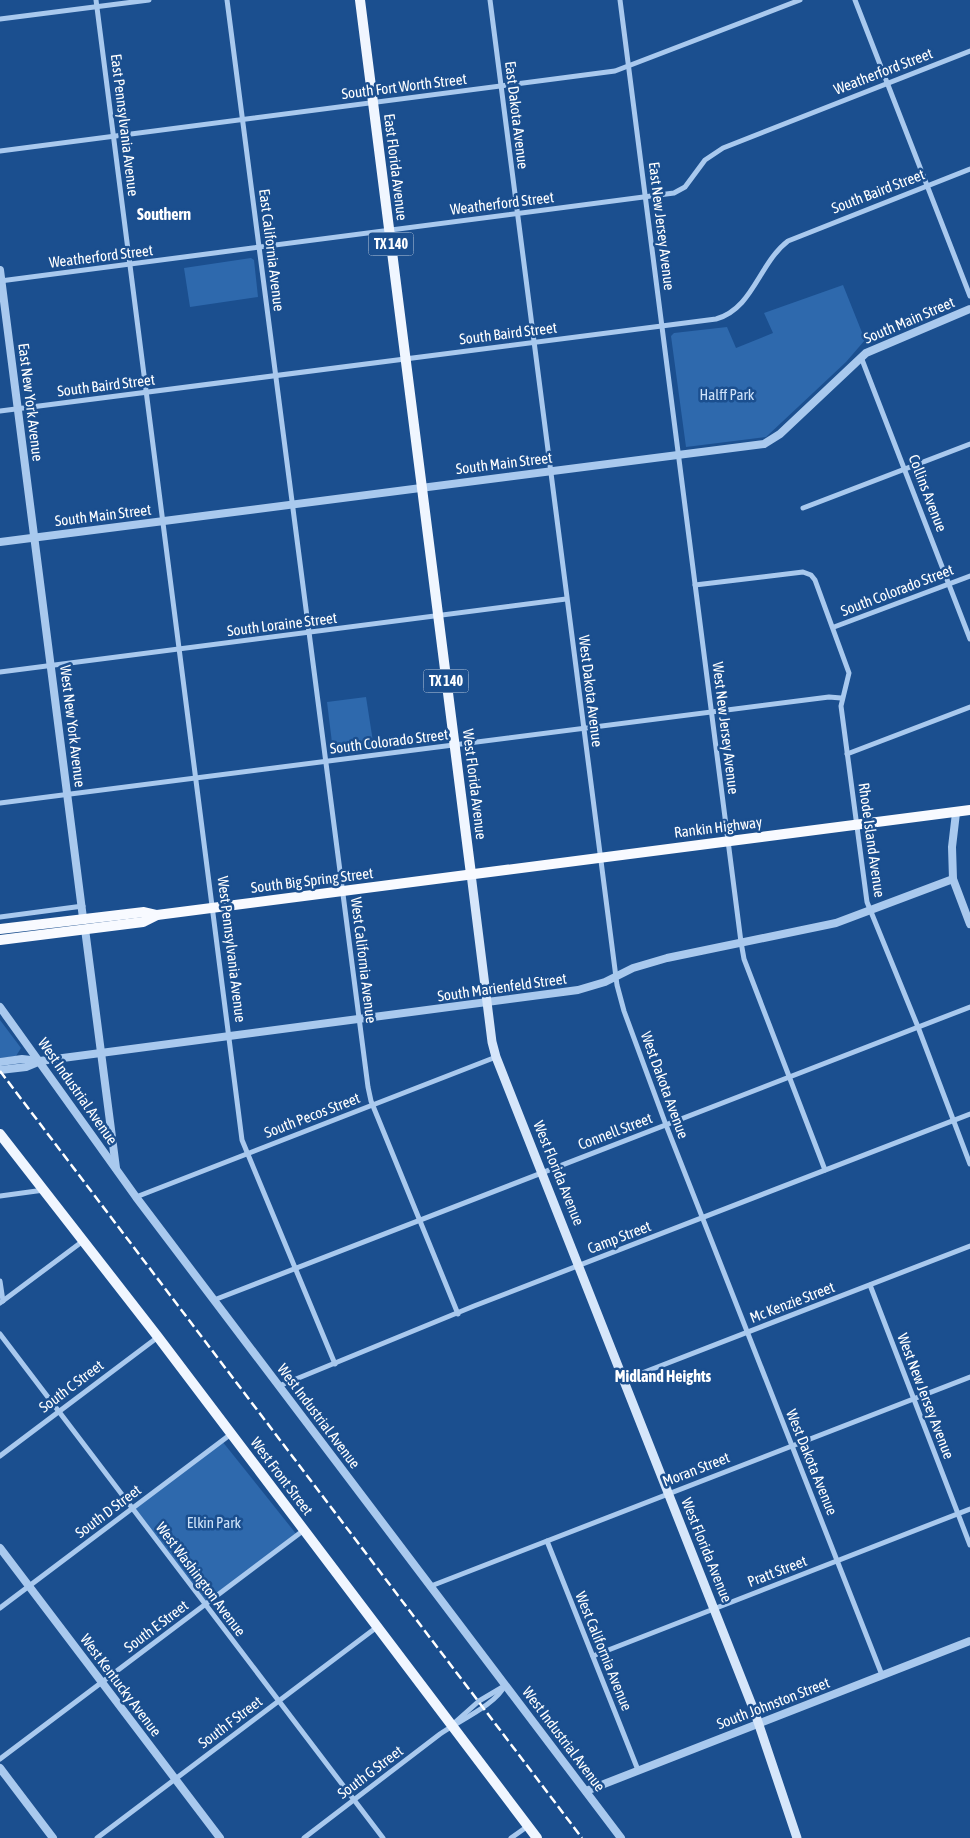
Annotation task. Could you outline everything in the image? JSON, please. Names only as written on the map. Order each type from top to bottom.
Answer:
[{"type":"highway","name":"Rankin Highway","points":[[471,874],[970,810]]},
{"type":"highway","name":"South Big Spring Street","points":[[0,940],[143,922],[157,915],[471,874]]},
{"type":"highway","name":"South Big Spring Street","points":[[0,929],[144,912],[157,915]]},
{"type":"main road","name":"East Florida Avenue","points":[[360,0],[422,487]]},
{"type":"main road","name":"West Florida Avenue","points":[[422,487],[487,1003],[496,1057],[759,1723],[797,1838]]},
{"type":"main road","name":"West Front Street","points":[[0,1134],[158,1337],[537,1838]]},
{"type":"street","name":"East Pennsylvania Avenue","points":[[96,0],[164,521]]},
{"type":"street","points":[[0,19],[149,0]]},
{"type":"street","name":"East California Avenue","points":[[227,0],[292,504]]},
{"type":"street","name":"East Dakota Avenue","points":[[490,0],[550,470]]},
{"type":"street","name":"East New Jersey Avenue","points":[[620,0],[678,455]]},
{"type":"street","name":"South Fort Worth Street","points":[[0,151],[615,72],[800,0]]},
{"type":"street","points":[[855,0],[970,296]]},
{"type":"street","name":"Weatherford Street","points":[[1,281],[674,193],[682,189],[705,160],[723,148],[970,51]]},
{"type":"street","name":"South Baird Street","points":[[0,411],[716,319],[730,314],[739,307],[773,256],[788,241],[970,168]]},
{"type":"street","name":"East New York Avenue","points":[[0,270],[35,538]]},
{"type":"street","name":"South Main Street","points":[[0,542],[678,455],[770,441],[861,356],[874,348],[970,309]]},
{"type":"street","name":"Collins Avenue","points":[[861,356],[970,639]]},
{"type":"street","points":[[803,508],[970,444]]},
{"type":"street","name":"West New Jersey Avenue","points":[[678,455],[740,942],[744,959],[825,1170]]},
{"type":"street","name":"West Dakota Avenue","points":[[550,470],[615,977],[624,1011],[702,1218],[882,1675]]},
{"type":"street","name":"West California Avenue","points":[[292,504],[368,1087],[373,1105],[458,1314]]},
{"type":"street","name":"West Pennsylvania Avenue","points":[[164,521],[242,1140],[335,1364]]},
{"type":"street","name":"West New York Avenue","points":[[35,538],[83,918]]},
{"type":"street","name":"Rhode Island Avenue","points":[[695,585],[808,573],[816,580],[849,673],[841,698],[865,894],[970,1164]]},
{"type":"street","name":"South Colorado Street","points":[[834,627],[970,576]]},
{"type":"street","name":"South Loraine Street","points":[[0,672],[566,599]]},
{"type":"street","name":"South Colorado Street","points":[[0,803],[830,697],[841,698]]},
{"type":"street","points":[[847,754],[970,706]]},
{"type":"street","points":[[956,813],[952,847],[953,880],[970,924]]},
{"type":"street","name":"South Marienfeld Street","points":[[0,1062],[22,1059],[40,1061],[578,990],[595,986],[633,968],[667,958],[827,926],[953,880]]},
{"type":"street","points":[[0,917],[82,906]]},
{"type":"street","points":[[85,929],[117,1170]]},
{"type":"street","name":"West Industrial Avenue","points":[[0,1007],[136,1196],[621,1838]]},
{"type":"street","name":"Connell Street","points":[[214,1300],[970,1007]]},
{"type":"street","name":"South Pecos Street","points":[[136,1196],[496,1057]]},
{"type":"street","name":"South Marienfeld Street","points":[[0,1070],[26,1067],[40,1061]]},
{"type":"street","name":"Camp Street","points":[[278,1386],[579,1266],[970,1114]]},
{"type":"street","points":[[0,1196],[44,1190]]},
{"type":"street","points":[[1,1302],[83,1241]]},
{"type":"street","name":"Mc Kenzie Street","points":[[624,1380],[970,1246]]},
{"type":"street","points":[[0,1281],[1,1302]]},
{"type":"street","name":"West New Jersey Avenue","points":[[870,1285],[970,1545]]},
{"type":"street","name":"West Washington Avenue","points":[[0,1334],[383,1838]]},
{"type":"street","name":"South C Street","points":[[0,1456],[158,1337]]},
{"type":"street","name":"Moran Street","points":[[431,1586],[970,1377]]},
{"type":"street","name":"South D Street","points":[[0,1608],[231,1434]]},
{"type":"street","name":"Pratt Street","points":[[593,1656],[970,1509]]},
{"type":"street","name":"South E Street","points":[[0,1759],[304,1530]]},
{"type":"street","name":"West California Avenue","points":[[547,1541],[638,1770]]},
{"type":"street","name":"West Kentucky Avenue","points":[[0,1548],[220,1838]]},
{"type":"street","name":"South F Street","points":[[97,1838],[377,1627]]},
{"type":"street","name":"South Johnston Street","points":[[586,1791],[970,1641]]},
{"type":"street","name":"South G Street","points":[[304,1838],[452,1726],[463,1721],[502,1692],[506,1684]]},
{"type":"street","points":[[0,1768],[53,1838]]},
{"type":"street","points":[[512,1838],[528,1826]]},
{"type":"green space","points":[[251,258],[254,260],[258,297],[190,307],[184,268]]},
{"type":"green space","name":"Halff Park","points":[[843,285],[865,340],[846,362],[766,437],[686,447],[671,336],[674,333],[727,327],[736,348],[773,333],[764,313]]},
{"type":"green space","points":[[366,697],[374,748],[337,754],[333,751],[327,702]]},
{"type":"green space","points":[[0,1020],[21,1048],[16,1056],[0,1058]]},
{"type":"green space","name":"Elkin Park","points":[[222,1441],[297,1535],[205,1604],[132,1508]]},
{"type":"railway","points":[[0,1071],[582,1838]]},
{"type":"district","name":"Southern","points":[[164,214]]},
{"type":"district","name":"Midland Heights","points":[[663,1376]]}]
